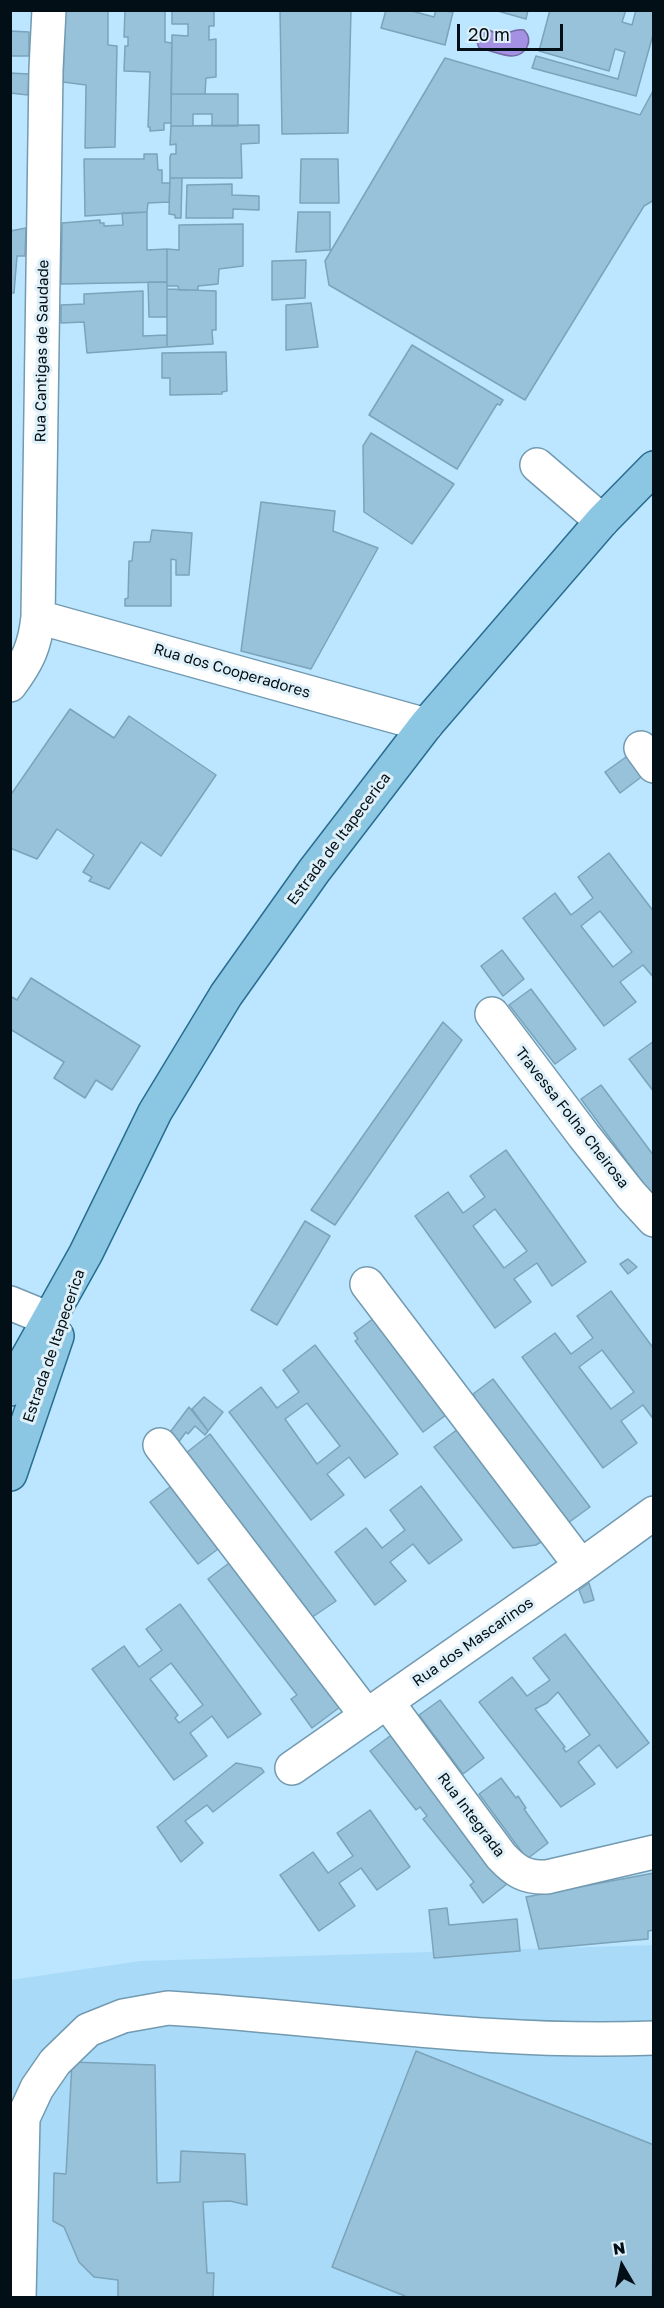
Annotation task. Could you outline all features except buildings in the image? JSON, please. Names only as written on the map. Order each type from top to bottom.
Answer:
[{"type":"main road","name":"Estrada de Itapecerica","points":[[10,1389],[86,1253],[155,1112],[226,995],[314,871],[426,725],[602,521],[654,468]]},
{"type":"main road","name":"Estrada de Itapecerica","points":[[13,1461],[86,1253]]},
{"type":"street","name":"Rua Cantigas de Saudade","points":[[10,685],[30,655],[35,640],[38,617],[49,10]]},
{"type":"street","points":[[537,465],[602,521]]},
{"type":"street","name":"Rua dos Cooperadores","points":[[38,617],[426,725]]},
{"type":"street","name":"Travessa Folha Cheirosa","points":[[492,1014],[584,1136],[654,1220]]},
{"type":"street","points":[[367,1284],[581,1566]]},
{"type":"street","points":[[10,1303],[49,1319]]},
{"type":"street","name":"Rua Integrada","points":[[160,1445],[377,1709],[514,1870],[532,1878],[546,1877],[654,1852]]},
{"type":"street","name":"Rua dos Mascarinos","points":[[292,1768],[654,1513]]},
{"type":"street","points":[[19,2298],[16,2202],[17,2117],[56,2062],[88,2030],[123,2016],[168,2008],[504,2038],[593,2041],[654,2038]]},
{"type":"shaded area","points":[[483,28],[500,34],[524,30],[528,36],[528,45],[523,52],[513,56],[479,48],[475,36]]},
{"type":"shaded area","points":[[653,1945],[653,2297],[11,2297],[10,1980],[140,1961]]}]
